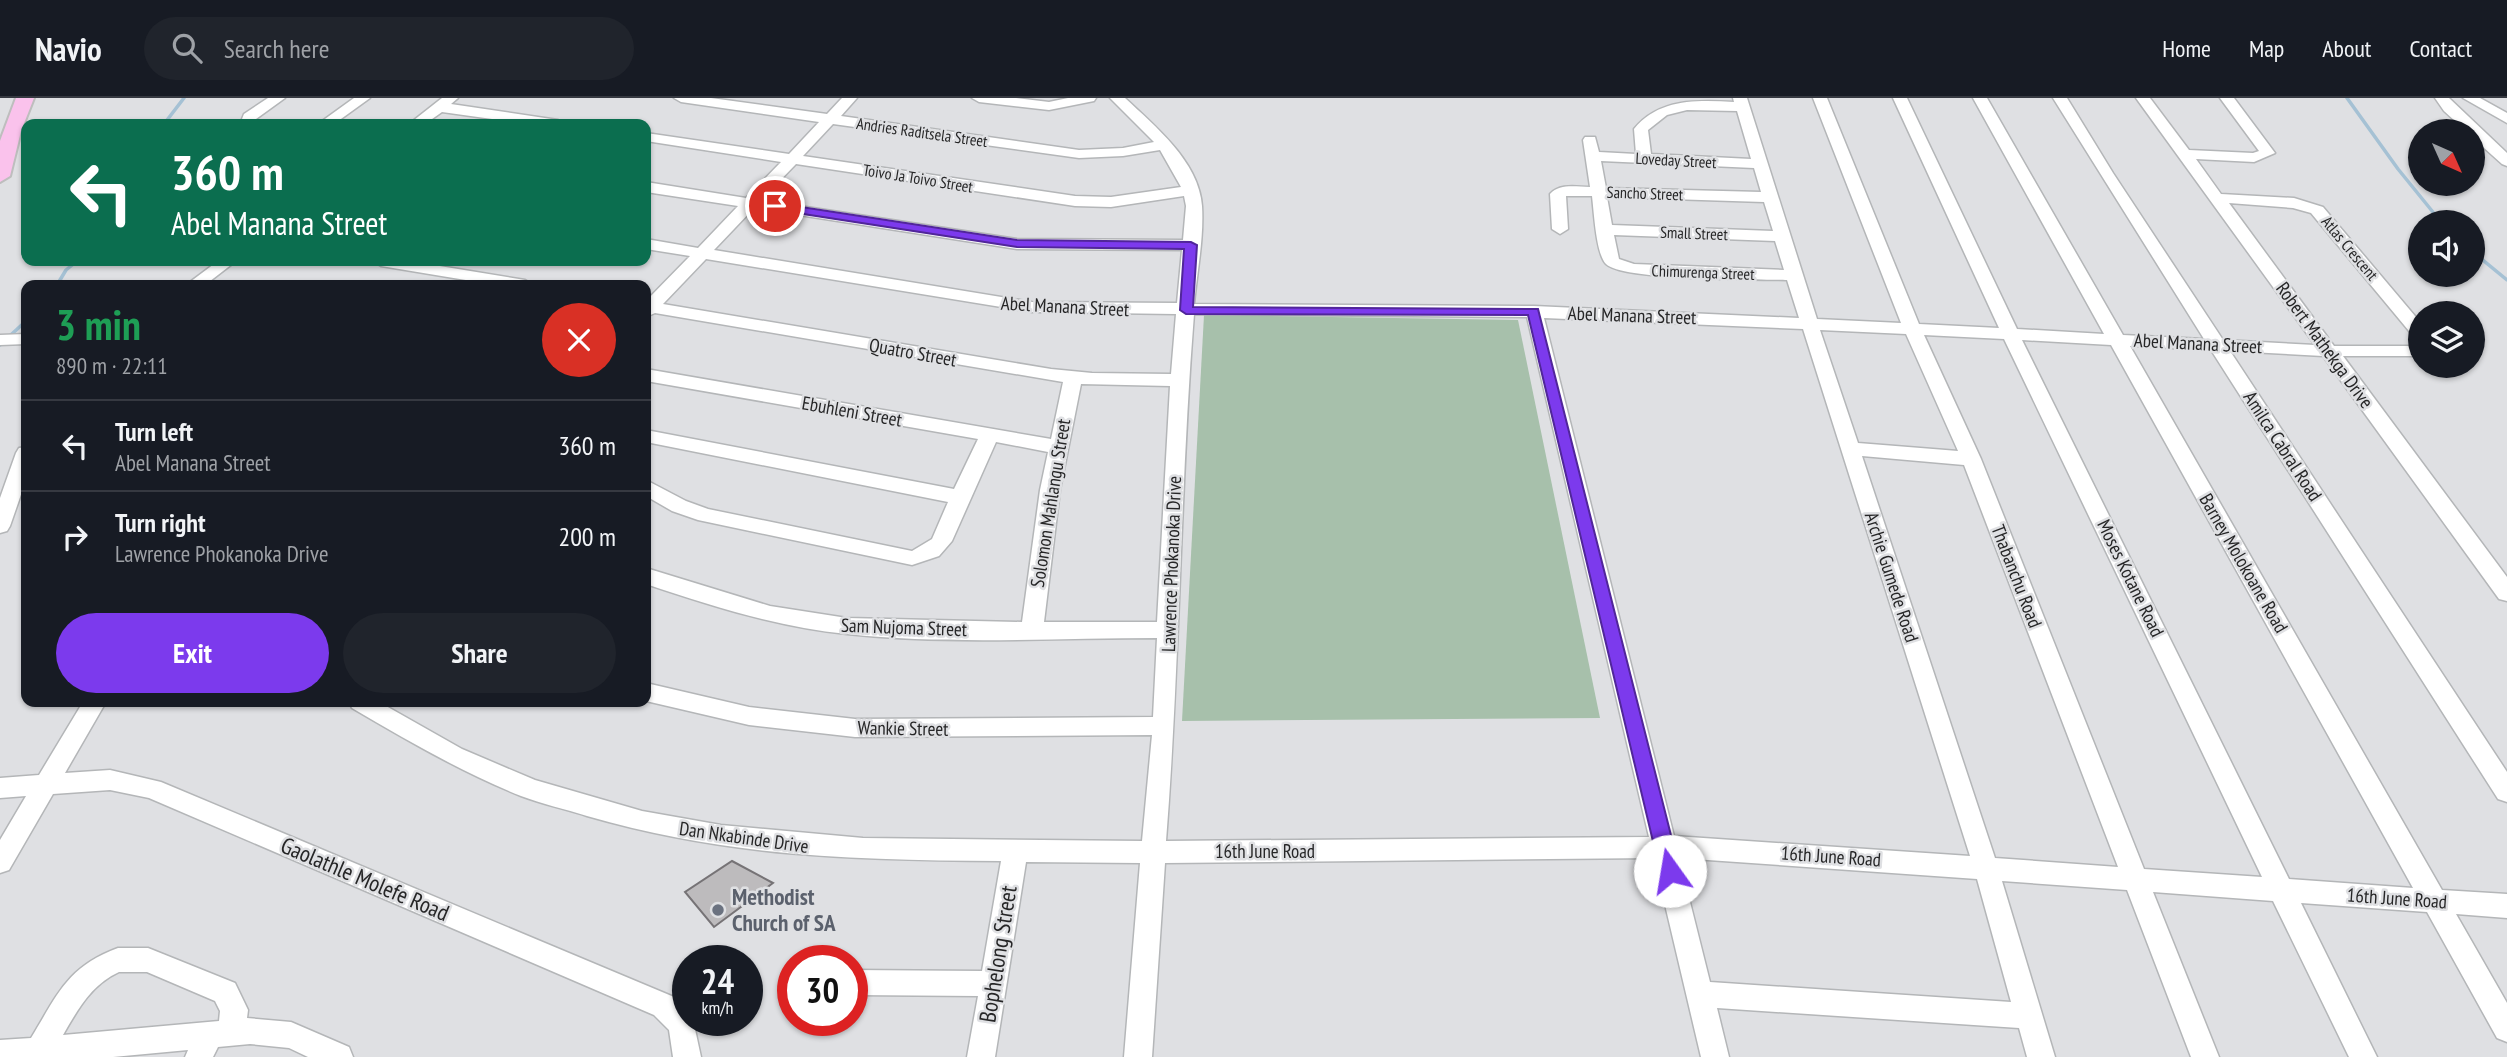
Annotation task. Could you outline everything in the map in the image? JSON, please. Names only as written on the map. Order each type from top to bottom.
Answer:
[{"type":"main road","points":[[0,176],[12,131],[25,98]]},
{"type":"street","points":[[248,119],[278,98]]},
{"type":"street","points":[[332,119],[363,98]]},
{"type":"street","name":"Andries Raditsela Street","points":[[681,98],[1091,155],[1164,145]]},
{"type":"street","points":[[651,305],[704,253],[850,98]]},
{"type":"street","points":[[979,98],[1049,106],[1089,98]]},
{"type":"street","name":"Lawrence Phokanoka Drive","points":[[1116,98],[1164,145],[1175,160],[1190,190],[1194,206],[1177,411],[1164,726],[1138,1057]]},
{"type":"street","name":"Thabanchu Road","points":[[1820,98],[1912,328],[1971,459],[2205,1057]]},
{"type":"street","name":"Moses Kotane Road","points":[[1900,98],[2010,334],[2363,1057]]},
{"type":"street","name":"Barney Molokoane Road","points":[[1980,98],[2507,1029]]},
{"type":"street","name":"Amilca Cabral Road","points":[[2060,98],[2507,792]]},
{"type":"street","name":"Robert Mathekga Drive","points":[[2143,98],[2507,593]]},
{"type":"street","points":[[2184,154],[2254,158],[2269,153],[2227,98]]},
{"type":"street","points":[[2442,98],[2449,108],[2507,161]]},
{"type":"street","points":[[2470,98],[2507,119]]},
{"type":"street","points":[[1644,158],[1641,129],[1664,107],[1675,104],[1741,102]]},
{"type":"street","name":"Archie Gumede Road","points":[[1741,102],[1769,197],[1986,868],[2042,1057]]},
{"type":"street","points":[[423,119],[445,103],[531,119]]},
{"type":"street","name":"Toivo Ja Toivo Street","points":[[651,138],[1075,201],[1111,202],[1190,190]]},
{"type":"street","name":"Loveday Street","points":[[1600,191],[1591,148],[1644,158],[1759,164]]},
{"type":"street","points":[[651,188],[1017,244],[1191,245]]},
{"type":"street","points":[[1600,191],[1606,230]]},
{"type":"street","name":"Sancho Street","points":[[1560,229],[1559,192],[1769,197]]},
{"type":"street","name":"Atlas Crescent","points":[[2217,198],[2299,203],[2318,210],[2408,319]]},
{"type":"street","name":"Small Street","points":[[1606,230],[1782,236]]},
{"type":"street","name":"Chimurenga Street","points":[[1606,230],[1609,255],[1613,262],[1632,269],[1794,275]]},
{"type":"street","name":"Abel Manana Street","points":[[651,245],[1010,305],[1186,310],[1534,311],[2216,343],[2329,351]]},
{"type":"street","points":[[201,280],[221,266]]},
{"type":"street","points":[[411,266],[495,280]]},
{"type":"street","name":"Quatro Street","points":[[651,308],[1073,378],[1181,380]]},
{"type":"street","points":[[1534,311],[1715,1057]]},
{"type":"street","points":[[0,340],[21,340]]},
{"type":"street","points":[[0,348],[21,348]]},
{"type":"street","points":[[2329,351],[2408,351]]},
{"type":"street","name":"Ebuhleni Street","points":[[651,375],[1058,447]]},
{"type":"street","name":"Solomon Mahlangu Street","points":[[1032,629],[1058,447],[1073,378]]},
{"type":"street","points":[[651,491],[679,506],[724,520],[912,558],[930,553],[943,542],[960,497],[989,436]]},
{"type":"street","points":[[651,437],[960,497]]},
{"type":"street","points":[[1850,449],[1971,459]]},
{"type":"street","points":[[0,526],[21,467]]},
{"type":"street","name":"Sam Nujoma Street","points":[[651,578],[730,604],[770,614],[847,626],[931,630],[1168,630]]},
{"type":"street","name":"Wankie Street","points":[[651,693],[726,712],[831,726],[899,729],[1164,726]]},
{"type":"street","points":[[0,862],[92,707]]},
{"type":"street","name":"Dan Nkabinde Drive","points":[[368,707],[407,731],[491,773],[568,801],[642,821],[708,834],[863,849],[1154,852]]},
{"type":"street","name":"Gaolathle Molefe Road","points":[[0,788],[110,780],[152,789],[664,1006],[674,1013],[682,1024],[687,1057]]},
{"type":"street","name":"16th June Road","points":[[1154,852],[1664,846],[1716,848],[2507,906]]},
{"type":"street","name":"Bophelong Street","points":[[981,1057],[1015,852]]},
{"type":"street","points":[[37,1054],[76,988],[100,968],[128,958],[148,960],[226,992],[234,1010],[214,1041]]},
{"type":"street","points":[[868,982],[993,984]]},
{"type":"street","points":[[1700,994],[2029,1016]]},
{"type":"street","points":[[0,1054],[37,1054],[214,1041],[264,1031],[290,1035],[339,1057]]},
{"type":"green space","points":[[1204,315],[1518,320],[1600,718],[1182,721]]},
{"type":"building","name":"Methodist Church of SA","points":[[732,861],[773,883],[714,927],[685,892]]},
{"type":"waterway","points":[[168,119],[184,98]]},
{"type":"waterway","points":[[2347,98],[2431,210]]},
{"type":"waterway","points":[[2485,262],[2507,280]]},
{"type":"waterway","points":[[60,280],[71,266]]},
{"type":"waterway","points":[[0,345],[21,326]]},
{"type":"place","name":"Methodist Church of SA","points":[[718,910]]},
{"type":"route","points":[[775,206],[1017,244],[1191,245],[1186,310],[1534,311],[1670,871]]}]
